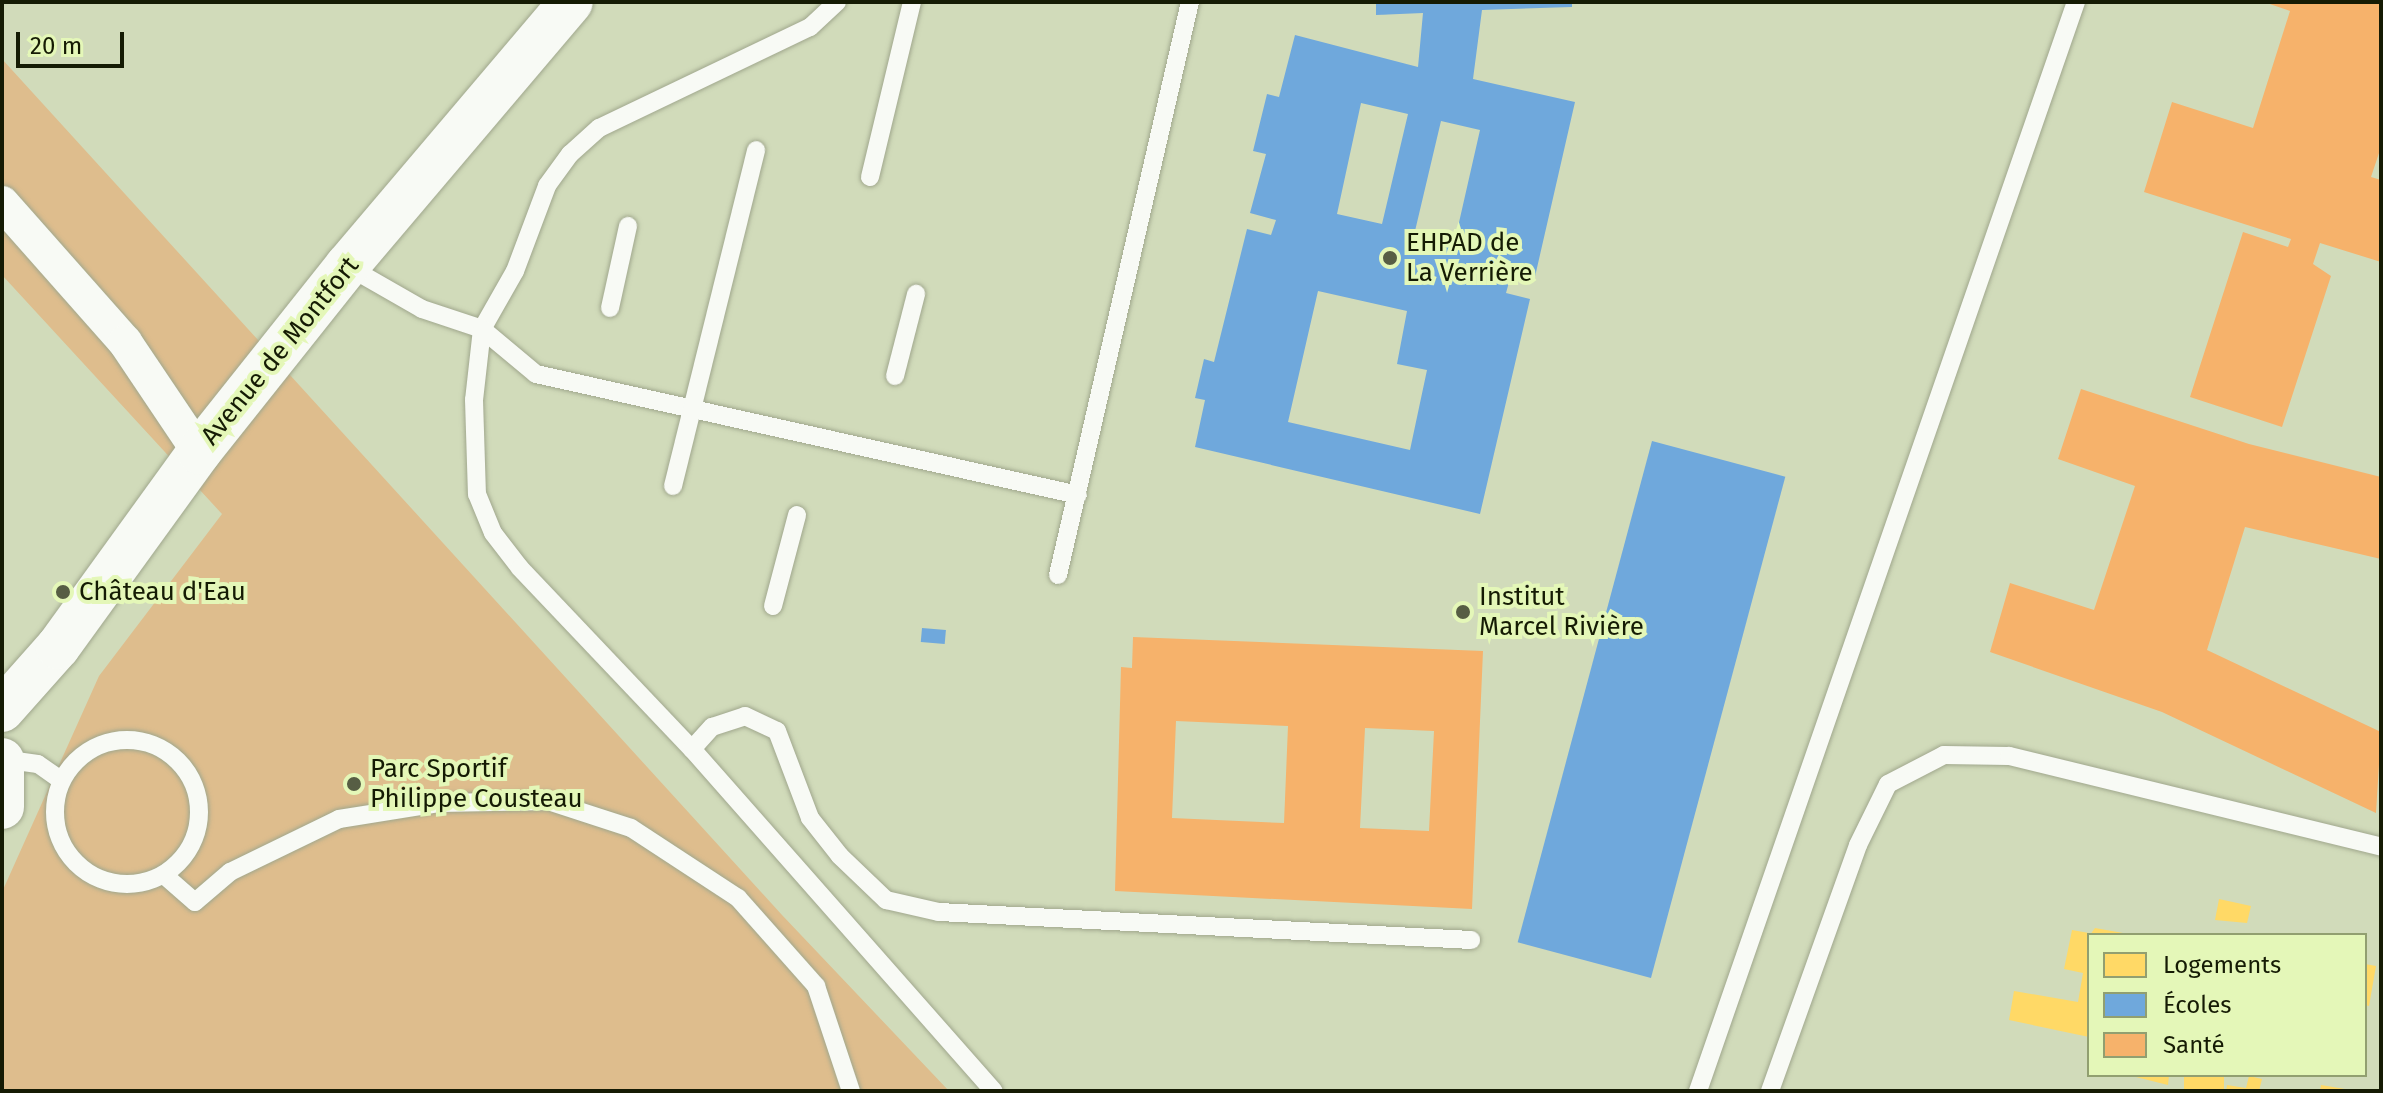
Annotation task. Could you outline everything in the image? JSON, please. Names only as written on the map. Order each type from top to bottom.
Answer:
[{"type":"street","name":"Avenue de Montfort","points":[[2,710],[58,647],[199,452],[347,266],[571,2]]},
{"type":"street","points":[[2,203],[125,342],[199,452]]},
{"type":"street","points":[[2,759],[2,807]]},
{"type":"lane","points":[[837,2],[810,27],[599,128],[570,154],[547,186],[515,271],[482,329],[474,400],[477,494],[493,533],[520,568],[692,749],[994,1091]]},
{"type":"lane","points":[[870,177],[912,2]]},
{"type":"lane","points":[[1058,575],[1190,2]]},
{"type":"lane","points":[[1698,1091],[2076,2]]},
{"type":"lane","points":[[673,486],[756,150]]},
{"type":"lane","points":[[610,308],[628,226]]},
{"type":"lane","points":[[347,266],[422,309],[482,329],[536,374],[692,406],[1078,495]]},
{"type":"lane","points":[[895,376],[916,294]]},
{"type":"lane","points":[[773,606],[797,515]]},
{"type":"lane","points":[[692,749],[712,727],[745,716],[777,731],[810,818],[840,856],[886,900],[939,912],[1471,940]]},
{"type":"lane","points":[[119,739],[144,741],[175,759],[196,789],[200,813],[195,838],[164,875],[119,885],[97,879],[77,866],[55,825],[61,780],[75,760],[95,746],[119,739]]},
{"type":"lane","points":[[1770,1091],[1858,845],[1888,784],[1944,755],[2009,756],[2381,847]]},
{"type":"lane","points":[[2,759],[38,764],[61,780]]},
{"type":"lane","points":[[164,875],[195,902],[230,872],[339,819],[439,803],[548,801],[631,828],[738,898],[816,986],[851,1091]]},
{"type":"shaded area","name":"Parc Sportif Philippe Cousteau","points":[[2,59],[782,915],[949,1091],[2,1091],[2,892],[99,676],[222,514],[2,275]]},
{"type":"building: Logements","points":[[2219,899],[2251,906],[2247,923],[2215,920]]},
{"type":"building: Logements","points":[[2095,928],[2123,933],[2091,933]]},
{"type":"building: Logements","points":[[2072,930],[2089,933],[2087,1037],[2009,1020],[2014,991],[2078,1002],[2083,973],[2064,969]]},
{"type":"building: Logements","points":[[2367,964],[2376,966],[2367,1006]]},
{"type":"building: Logements","points":[[2136,1077],[2169,1077],[2168,1085]]},
{"type":"building: Logements","points":[[2184,1077],[2224,1077],[2224,1091],[2184,1091]]},
{"type":"building: Logements","points":[[2249,1077],[2262,1079],[2259,1091],[2226,1091],[2227,1085],[2246,1088]]},
{"type":"building: Logements","points":[[2321,1085],[2345,1089],[2345,1091],[2320,1091]]},
{"type":"building: Écoles","name":"EHPAD de La Verrière","points":[[1376,2],[1572,2],[1572,7],[1482,10],[1473,79],[1575,102],[1534,281],[1511,275],[1506,293],[1530,299],[1480,514],[1195,447],[1205,400],[1195,398],[1204,359],[1214,362],[1247,229],[1271,235],[1276,220],[1250,213],[1266,154],[1253,151],[1267,94],[1279,97],[1295,35],[1418,67],[1423,13],[1376,15]],"holes":[[[1361,103],[1408,114],[1382,224],[1337,214]],[[1441,121],[1480,130],[1455,240],[1415,231]],[[1318,291],[1407,311],[1397,364],[1427,370],[1410,450],[1288,422]]]},
{"type":"building: Écoles","points":[[1652,441],[1785,477],[1651,978],[1518,942]]},
{"type":"building: Écoles","points":[[922,628],[946,630],[945,644],[921,642]]},
{"type":"building: Santé","points":[[2264,2],[2381,2],[2381,147],[2371,177],[2381,180],[2381,262],[2320,243],[2313,264],[2331,276],[2282,427],[2190,397],[2243,232],[2288,247],[2291,239],[2144,192],[2172,102],[2253,128],[2290,11]]},
{"type":"building: Santé","points":[[2081,389],[2249,444],[2381,477],[2381,559],[2245,527],[2207,650],[2381,732],[2376,813],[2162,712],[1990,652],[2010,583],[2094,610],[2135,486],[2058,459]]},
{"type":"building: Santé","points":[[1133,637],[1483,651],[1472,909],[1115,891],[1121,667],[1132,668]],"holes":[[[1176,721],[1288,726],[1284,823],[1172,818]],[[1365,728],[1434,731],[1429,831],[1360,828]]]},
{"type":"place","name":"EHPAD de La Verrière","points":[[1390,258]]},
{"type":"place","name":"Château d'Eau","points":[[63,592]]},
{"type":"place","name":"Institut Marcel Rivière","points":[[1463,612]]},
{"type":"place","name":"Parc Sportif Philippe Cousteau","points":[[354,784]]}]
